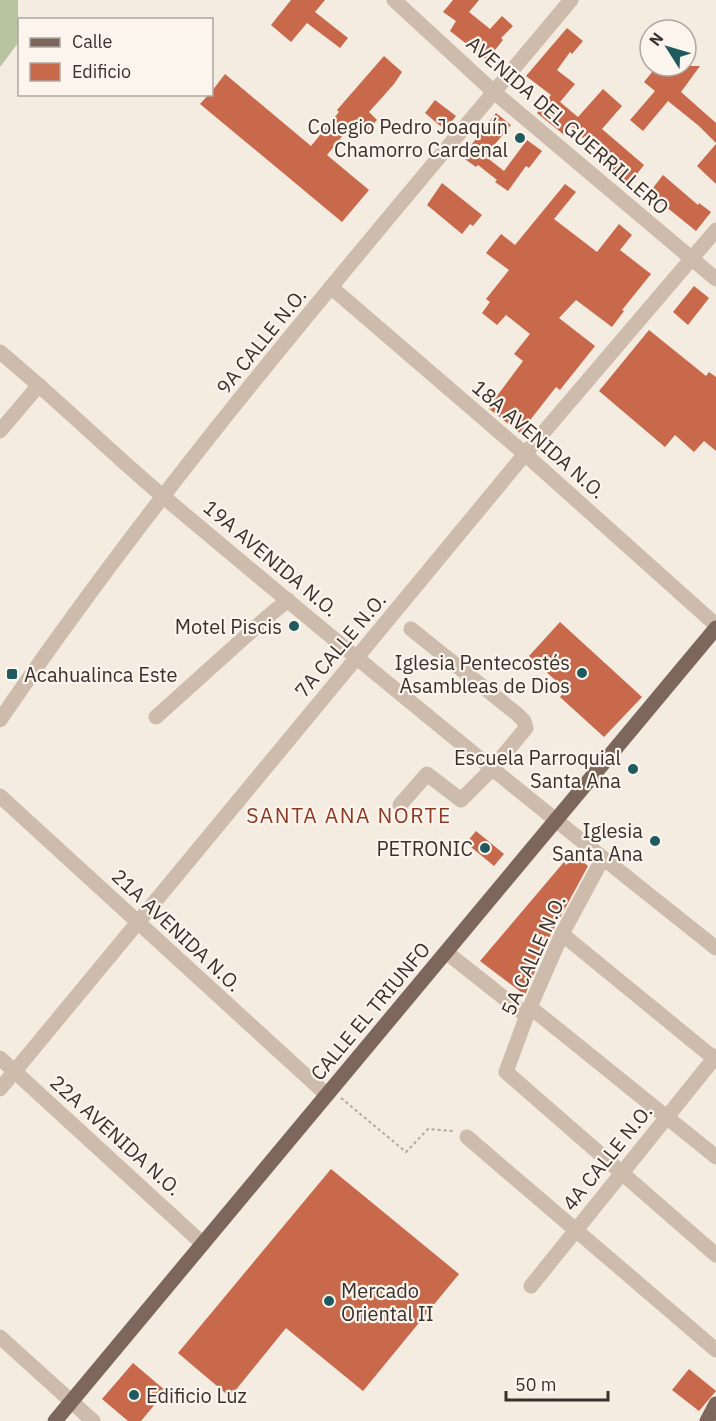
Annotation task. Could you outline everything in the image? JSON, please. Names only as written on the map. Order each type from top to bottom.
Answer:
[{"type":"main road","name":"CALLE EL TRIUNFO","points":[[55,1421],[716,626]]},
{"type":"main road","points":[[707,1421],[716,1404]]},
{"type":"street","name":"AVENIDA DEL GUERRILLERO","points":[[394,0],[495,92],[716,279]]},
{"type":"street","name":"9A CALLE N.O.","points":[[0,720],[120,551],[163,496],[571,0]]},
{"type":"street","name":"7A CALLE N.O.","points":[[0,1089],[525,454],[716,230]]},
{"type":"street","name":"18A AVENIDA N.O.","points":[[332,288],[525,454],[716,626]]},
{"type":"street","name":"19A AVENIDA N.O.","points":[[0,352],[163,496],[288,600],[555,820],[714,944]]},
{"type":"street","points":[[0,431],[39,385]]},
{"type":"street","points":[[156,717],[288,600]]},
{"type":"street","points":[[400,805],[427,774],[461,800],[492,769],[526,728],[524,721],[411,629]]},
{"type":"street","name":"21A AVENIDA N.O.","points":[[0,796],[329,1093]]},
{"type":"street","name":"5A CALLE N.O.","points":[[603,858],[562,934],[506,1072],[621,1173]]},
{"type":"street","points":[[562,934],[715,1058]]},
{"type":"street","points":[[446,952],[529,1012],[716,1157]]},
{"type":"street","name":"22A AVENIDA N.O.","points":[[0,1058],[203,1244]]},
{"type":"street","name":"4A CALLE N.O.","points":[[531,1286],[715,1058]]},
{"type":"street","points":[[467,1137],[716,1350]]},
{"type":"street","points":[[621,1173],[716,1256]]},
{"type":"street","points":[[0,1337],[93,1421]]},
{"type":"path","points":[[329,1093],[406,1152],[428,1129],[450,1131],[467,1137]]},
{"type":"green space","points":[[0,0],[18,0],[18,43],[0,67]]},
{"type":"building","points":[[291,0],[325,0],[315,12],[348,38],[340,48],[307,23],[291,42],[271,25]]},
{"type":"building","points":[[453,0],[479,0],[469,12],[490,29],[502,16],[513,26],[501,38],[503,40],[487,60],[450,31],[456,21],[443,12]]},
{"type":"building","points":[[567,28],[583,41],[572,54],[570,52],[557,70],[575,84],[560,102],[578,117],[603,89],[622,106],[602,129],[644,165],[628,185],[597,158],[603,150],[569,126],[563,134],[537,113],[551,95],[526,76]]},
{"type":"building","points":[[384,56],[402,72],[369,112],[377,120],[364,134],[352,124],[327,155],[369,190],[342,222],[200,104],[207,96],[213,96],[213,90],[225,74],[311,146],[339,112],[337,110]]},
{"type":"building","points":[[647,78],[691,78],[681,92],[716,123],[716,143],[668,101],[643,131],[630,120],[655,91],[644,82]]},
{"type":"building","points":[[435,100],[456,116],[445,130],[425,113]]},
{"type":"building","points":[[496,113],[511,125],[485,156],[504,171],[527,140],[542,151],[529,168],[526,166],[508,191],[478,165],[476,167],[462,157]]},
{"type":"building","points":[[716,144],[716,184],[697,166]]},
{"type":"building","points":[[663,175],[698,205],[699,203],[711,212],[696,231],[649,193]]},
{"type":"building","points":[[442,183],[482,215],[462,234],[427,205]]},
{"type":"building","points":[[565,184],[576,192],[554,219],[597,252],[619,224],[632,235],[620,250],[651,274],[622,310],[624,311],[612,327],[576,300],[559,318],[595,346],[560,390],[556,387],[520,433],[488,408],[523,361],[514,354],[530,334],[506,315],[497,325],[482,313],[490,302],[486,299],[509,270],[486,253],[501,234],[515,245]]},
{"type":"building","points":[[694,286],[709,298],[688,325],[673,312]]},
{"type":"building","points":[[649,330],[706,376],[709,372],[716,377],[716,451],[704,441],[694,452],[675,435],[665,447],[599,391]]},
{"type":"building","name":"Iglesia Pentecostés Asambleas de Dios","points":[[560,622],[642,697],[604,737],[560,697],[566,690],[529,656]]},
{"type":"building","name":"PETRONIC","points":[[476,831],[504,854],[494,866],[466,843]]},
{"type":"building","points":[[576,856],[588,866],[550,936],[525,995],[480,961],[564,862],[566,865]]},
{"type":"building","name":"Mercado Oriental II","points":[[331,1169],[459,1274],[363,1391],[286,1328],[230,1397],[178,1353]]},
{"type":"building","name":"Edificio Luz","points":[[133,1363],[166,1391],[141,1421],[128,1421],[102,1399]]},
{"type":"building","points":[[689,1369],[716,1391],[699,1411],[672,1390]]},
{"type":"place","name":"Colegio Pedro Joaquín Chamorro Cardenal","points":[[520,138]]},
{"type":"place","name":"Motel Piscis","points":[[294,626]]},
{"type":"place","name":"Iglesia Pentecostés Asambleas de Dios","points":[[582,673]]},
{"type":"place","name":"Acahualinca Este","points":[[12,674]]},
{"type":"place","name":"Escuela Parroquial Santa Ana","points":[[633,769]]},
{"type":"place","name":"Iglesia Santa Ana","points":[[655,841]]},
{"type":"place","name":"PETRONIC","points":[[485,848]]},
{"type":"place","name":"Mercado Oriental II","points":[[329,1301]]},
{"type":"place","name":"Edificio Luz","points":[[134,1395]]},
{"type":"district","name":"SANTA ANA NORTE","points":[[349,815]]}]
